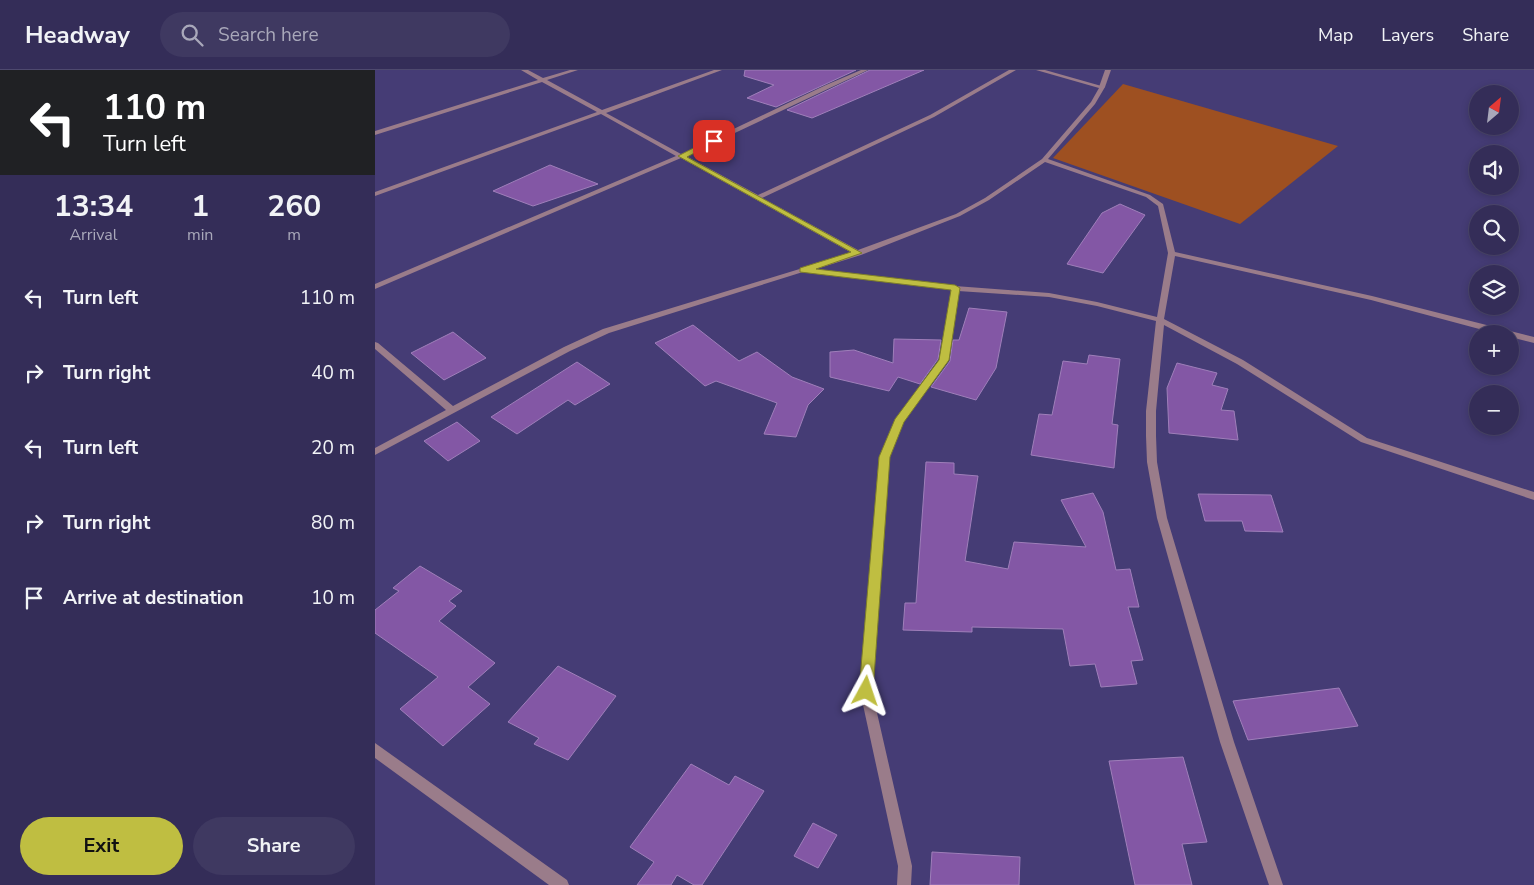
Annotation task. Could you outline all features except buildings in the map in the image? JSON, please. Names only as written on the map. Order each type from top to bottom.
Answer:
[{"type":"street","points":[[525,70],[858,253]]},
{"type":"street","points":[[375,133],[575,70]]},
{"type":"street","points":[[375,194],[719,70]]},
{"type":"street","points":[[375,287],[681,156],[865,70]]},
{"type":"street","points":[[757,198],[932,116],[1013,70]]},
{"type":"street","points":[[1039,70],[1102,87]]},
{"type":"street","points":[[375,452],[567,349],[606,331],[858,253],[958,215],[999,191],[1044,160],[1093,103],[1102,87],[1108,70]]},
{"type":"street","points":[[1044,160],[1156,200],[1161,205],[1172,253],[1161,320],[1151,411],[1152,462],[1162,518],[1227,742],[1276,885]]},
{"type":"street","points":[[1172,253],[1372,298],[1475,325]]},
{"type":"street","points":[[803,270],[955,288],[1049,295],[1097,304],[1161,320],[1240,362],[1364,440],[1534,496]]},
{"type":"street","points":[[904,885],[905,866],[866,691],[884,457],[902,416],[944,360],[955,288]]},
{"type":"street","points":[[1519,336],[1534,340]]},
{"type":"street","points":[[375,345],[452,410]]},
{"type":"street","points":[[375,750],[562,885]]},
{"type":"shaded area","points":[[1123,84],[1338,146],[1240,224],[1053,158]]},
{"type":"route","points":[[714,141],[681,156],[858,253],[803,270],[955,288],[944,360],[905,411],[884,457],[866,691]]}]
